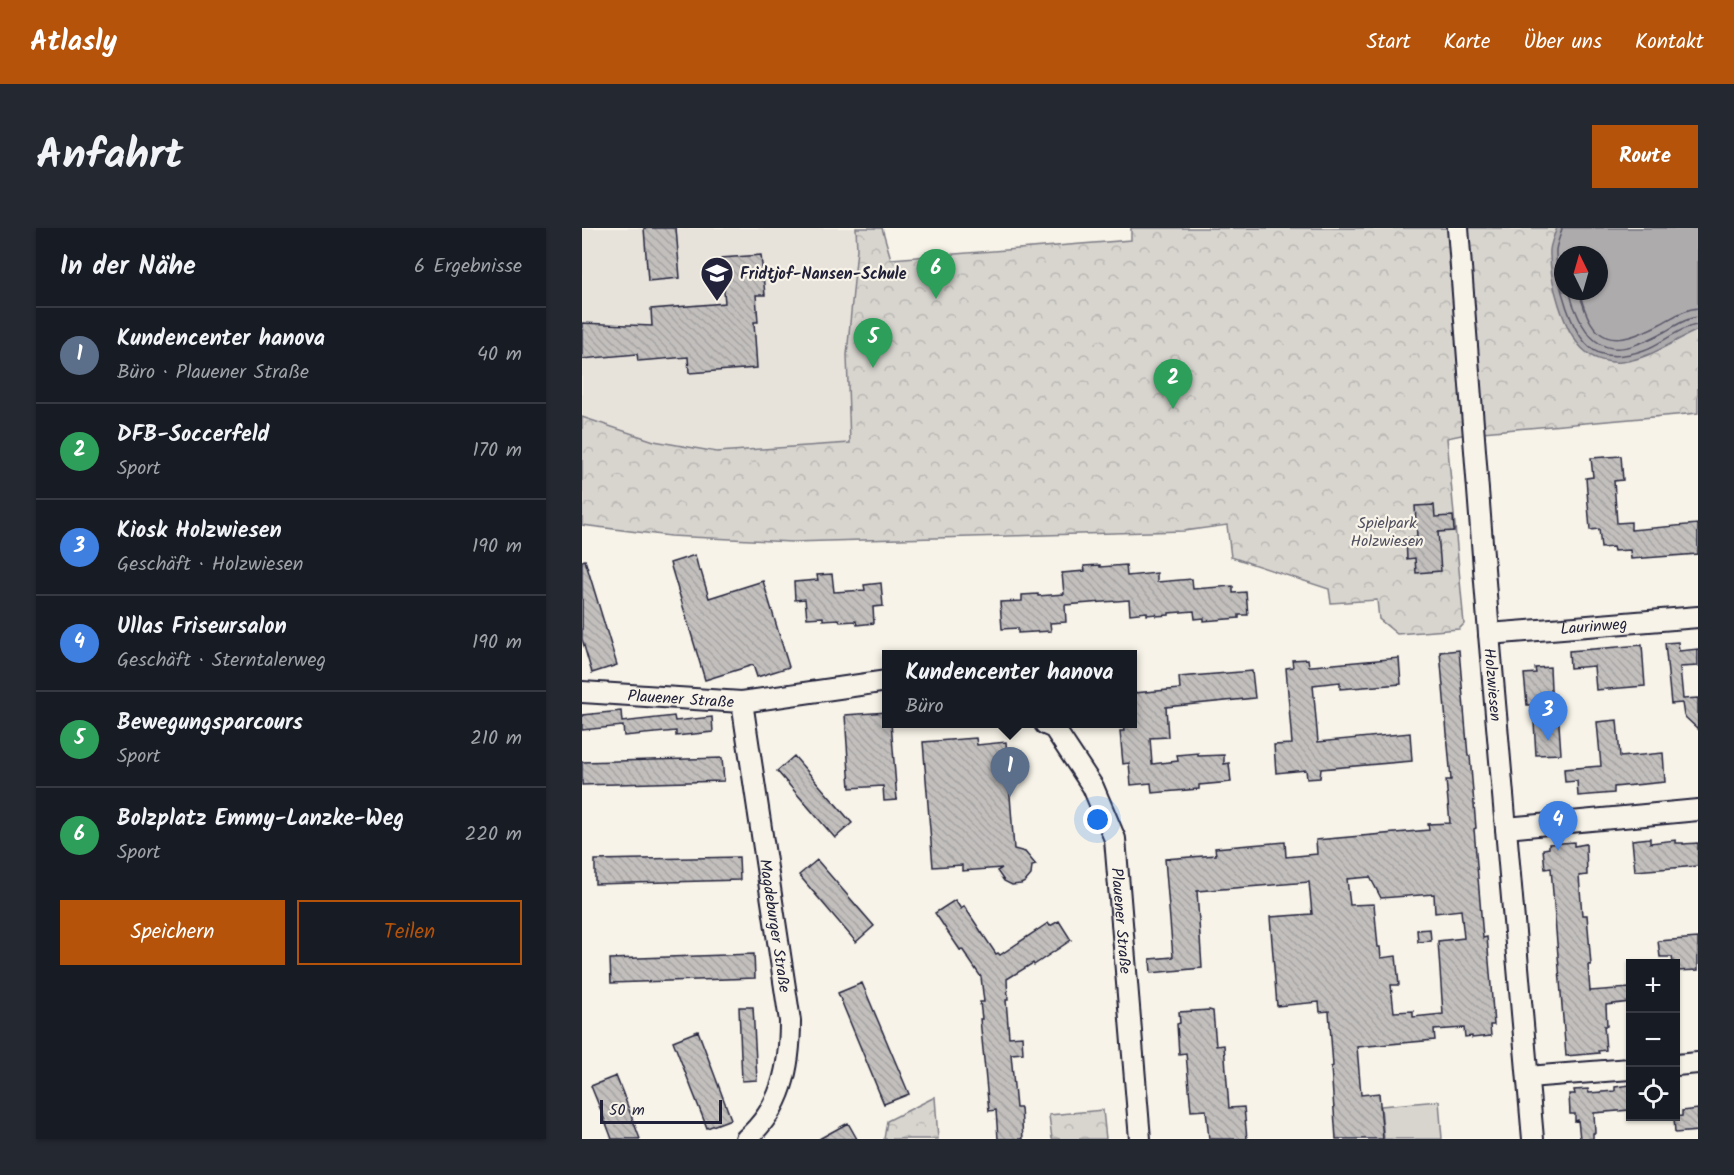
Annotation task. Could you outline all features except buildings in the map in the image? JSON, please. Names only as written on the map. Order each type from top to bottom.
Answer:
[{"type":"street","name":"Holzwiesen","points":[[1458,228],[1489,634],[1533,1139]]},
{"type":"street","name":"Laurinweg","points":[[1489,634],[1698,617]]},
{"type":"street","name":"Plauener Straße","points":[[582,692],[742,702],[882,682]]},
{"type":"street","name":"Magdeburger Straße","points":[[742,702],[790,1021],[790,1048],[784,1079],[773,1106],[758,1128],[746,1139]]},
{"type":"street","name":"Plauener Straße","points":[[1054,728],[1093,787],[1115,839],[1140,1139]]},
{"type":"street","points":[[1506,828],[1698,810]]},
{"type":"street","points":[[1680,1065],[1698,1063]]},
{"type":"street","points":[[1528,1077],[1626,1069]]},
{"type":"shaded area","name":"Fridtjof-Nansen-Schule","points":[[582,228],[856,228],[857,249],[847,355],[850,443],[717,452],[654,441],[582,417]]},
{"type":"green space","name":"Spielpark Holzwiesen","points":[[856,228],[882,228],[891,259],[1131,240],[1131,228],[1698,228],[1698,413],[1471,433],[1447,438],[1464,624],[1459,629],[1397,634],[1379,619],[1377,600],[1331,603],[1329,589],[1231,557],[1227,525],[1184,531],[792,542],[670,536],[582,525],[582,417],[654,441],[717,452],[850,443],[847,355],[857,249]]},
{"type":"green space","points":[[935,1097],[938,1139],[884,1139],[887,1121]]},
{"type":"green space","points":[[1439,1101],[1442,1139],[1384,1139],[1381,1106]]},
{"type":"green space","points":[[1103,1110],[1106,1139],[1052,1139],[1049,1115]]},
{"type":"water","points":[[1557,228],[1698,228],[1698,330],[1632,360],[1607,361],[1590,355],[1571,332],[1558,300],[1608,300],[1608,246],[1554,246],[1554,285],[1550,262],[1552,241]]},
{"type":"place","name":"Bolzplatz Emmy-Lanzke-Weg","points":[[936,299]]},
{"type":"place","name":"Fridtjof-Nansen-Schule","points":[[717,302]]},
{"type":"place","name":"Bewegungsparcours","points":[[873,368]]},
{"type":"place","name":"DFB-Soccerfeld","points":[[1173,409]]},
{"type":"place","name":"Kiosk Holzwiesen","points":[[1548,741]]},
{"type":"place","name":"Kundencenter hanova","points":[[1010,797]]},
{"type":"place","name":"Ullas Friseursalon","points":[[1558,851]]}]
